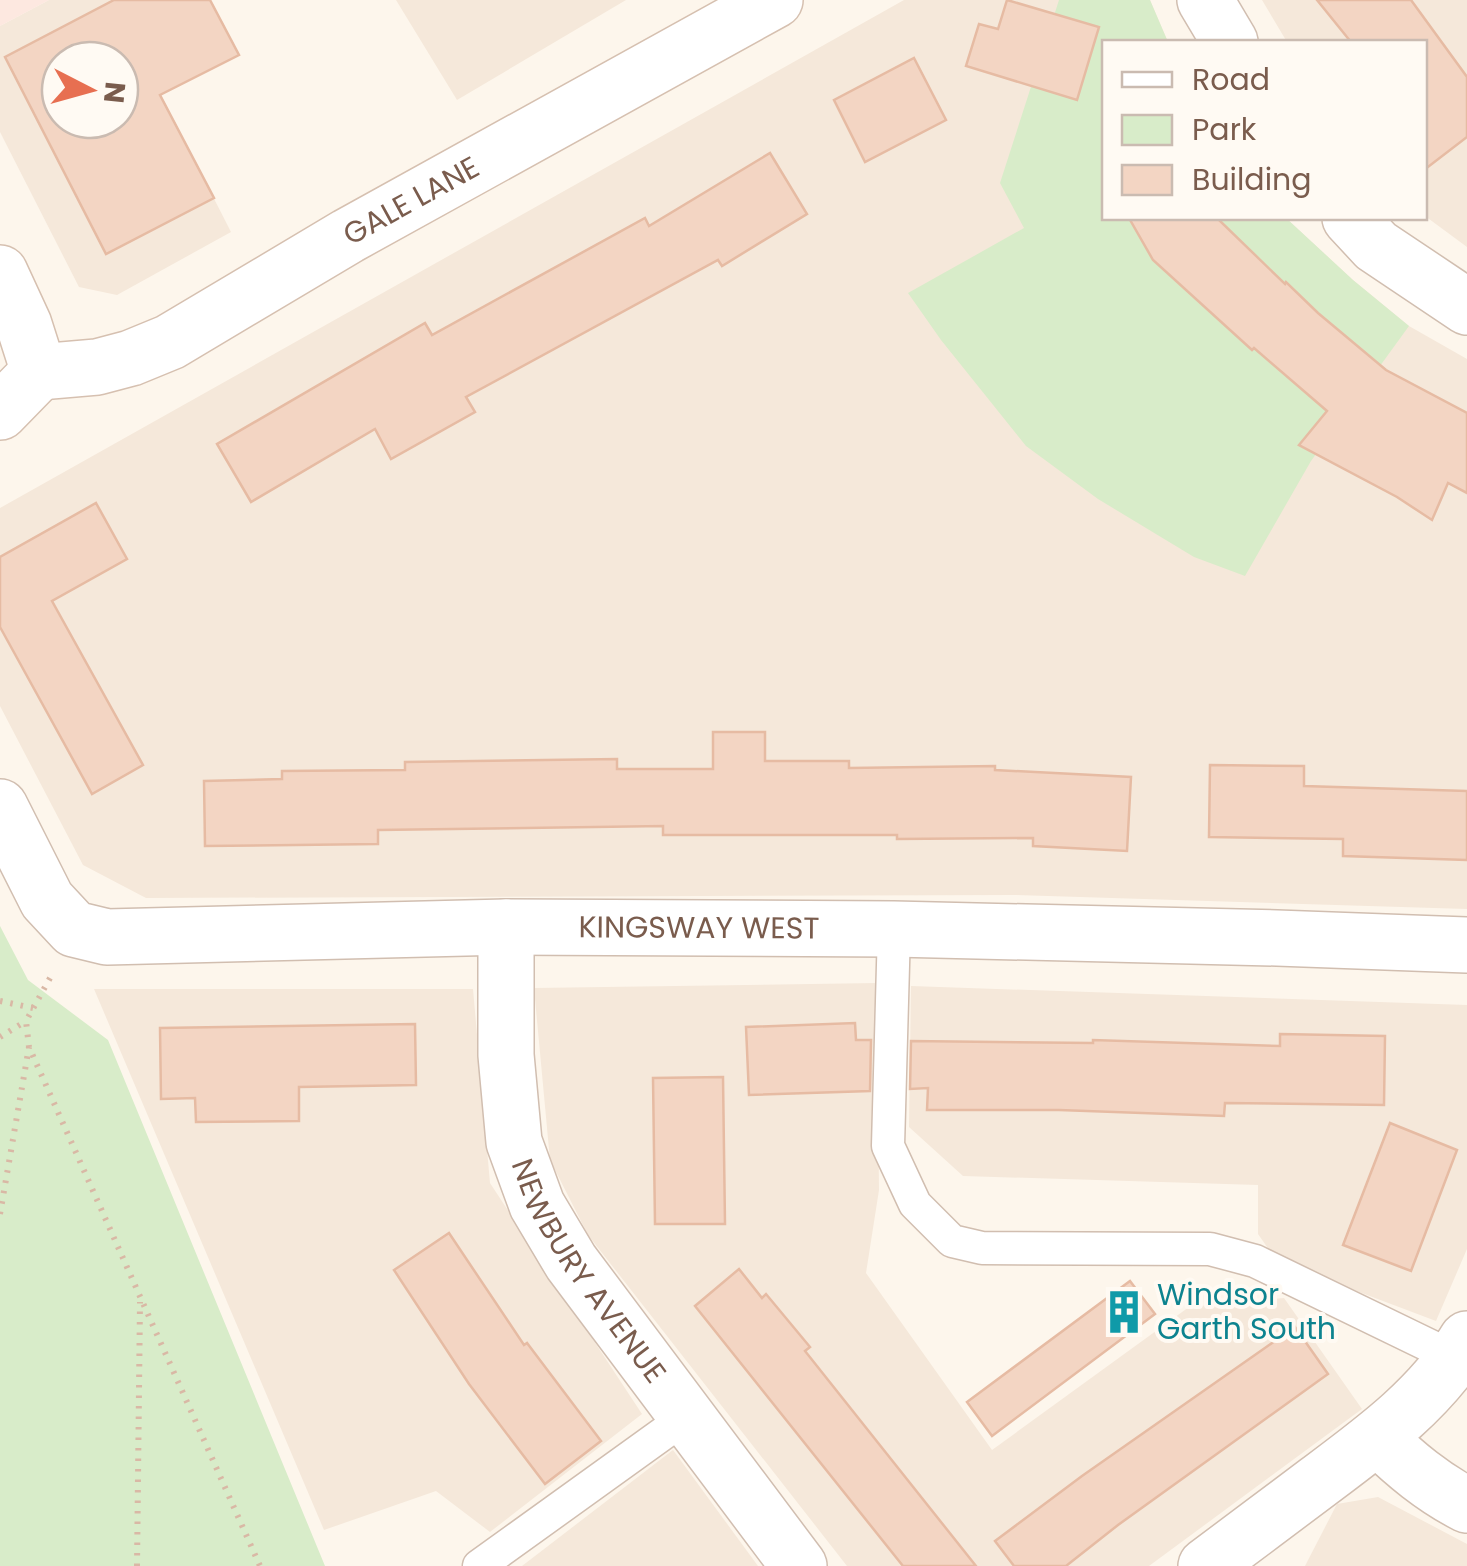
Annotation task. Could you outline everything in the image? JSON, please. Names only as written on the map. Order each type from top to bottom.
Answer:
[{"type":"street","points":[[1205,0],[1229,40]]},
{"type":"street","name":"GALE LANE","points":[[39,372],[97,367],[170,342],[348,236],[767,2]]},
{"type":"street","points":[[1352,220],[1376,246],[1467,307]]},
{"type":"street","points":[[0,273],[24,325],[39,372],[0,412]]},
{"type":"street","points":[[0,807],[46,900],[74,930]]},
{"type":"street","name":"KINGSWAY WEST","points":[[74,930],[106,937],[148,937],[506,927],[894,929],[1467,945]]},
{"type":"street","name":"NEWBURY AVENUE","points":[[506,927],[506,1055],[514,1142],[536,1205],[571,1262],[798,1566]]},
{"type":"street","points":[[1206,1566],[1378,1438],[1419,1400],[1461,1348]]},
{"type":"street","points":[[1378,1438],[1412,1470],[1467,1505]]},
{"type":"lane","points":[[894,929],[888,1146],[915,1204],[952,1241],[982,1248],[1210,1249],[1254,1262],[1461,1348]]},
{"type":"lane","points":[[479,1566],[686,1416]]},
{"type":"path","points":[[0,1037],[26,1021],[74,930]]},
{"type":"path","points":[[0,1001],[33,1008]]},
{"type":"path","points":[[0,1214],[29,1047],[26,1021]]},
{"type":"path","points":[[29,1047],[260,1566]]},
{"type":"path","points":[[137,1566],[140,1296]]},
{"type":"shaded area","points":[[0,0],[49,0],[0,26]]},
{"type":"shaded area","points":[[49,0],[210,0],[239,55],[161,95],[231,232],[117,295],[79,287],[0,132],[0,26]]},
{"type":"shaded area","points":[[396,0],[626,0],[457,100]]},
{"type":"shaded area","points":[[904,0],[1150,0],[1167,40],[1102,40],[1102,220],[1288,220],[1409,326],[1467,359],[1467,909],[1014,895],[146,898],[83,865],[0,706],[0,508]]},
{"type":"shaded area","points":[[1262,0],[1467,0],[1467,247],[1427,217],[1427,40],[1286,40]]},
{"type":"shaded area","points":[[877,983],[879,1190],[866,1273],[992,1450],[1189,1307],[1284,1298],[1362,1409],[1149,1566],[847,1566],[588,1235],[550,1160],[534,988]]},
{"type":"shaded area","points":[[911,986],[1467,1005],[1467,1249],[1436,1321],[1277,1261],[1258,1234],[1258,1185],[963,1176],[909,1127]]},
{"type":"shaded area","points":[[94,989],[473,989],[490,1183],[642,1414],[490,1532],[436,1491],[324,1530]]},
{"type":"shaded area","points":[[673,1450],[758,1566],[522,1566]]},
{"type":"shaded area","points":[[1378,1497],[1467,1544],[1467,1566],[1305,1566],[1337,1504]]},
{"type":"green space","points":[[1059,0],[1150,0],[1167,40],[1102,40],[1102,220],[1288,220],[1409,326],[1311,461],[1245,576],[1194,557],[1098,499],[1026,446],[908,293],[1024,228],[1000,183]]},
{"type":"green space","points":[[0,926],[28,980],[108,1040],[325,1566],[0,1566]]},
{"type":"building","points":[[114,0],[210,0],[239,55],[160,95],[214,198],[106,254],[48,140],[140,140],[140,40],[40,40],[40,125],[5,57]]},
{"type":"building","points":[[1007,0],[1099,27],[1077,100],[966,66],[979,24],[998,29]]},
{"type":"building","points":[[1317,0],[1411,0],[1467,77],[1467,137],[1427,168],[1427,40],[1349,40]]},
{"type":"building","points":[[914,58],[946,120],[865,162],[834,100]]},
{"type":"building","points":[[770,153],[807,214],[722,266],[718,260],[466,397],[475,412],[391,459],[375,429],[251,502],[217,444],[425,323],[432,335],[645,218],[649,226]]},
{"type":"building","points":[[1130,220],[1219,220],[1285,284],[1386,370],[1467,413],[1467,493],[1448,483],[1432,520],[1299,445],[1327,411],[1252,350],[1153,260]]},
{"type":"building","points":[[96,503],[127,559],[52,601],[143,765],[92,794],[0,627],[0,557]]},
{"type":"building","points":[[713,732],[765,732],[765,761],[849,761],[849,768],[995,766],[995,770],[1131,777],[1127,851],[1033,846],[1033,838],[663,835],[663,826],[378,830],[378,844],[205,846],[204,781],[282,779],[282,771],[405,770],[405,762],[617,759],[617,769],[713,769]]},
{"type":"building","points":[[1210,765],[1304,766],[1304,786],[1467,791],[1467,860],[1343,856],[1343,839],[1209,837]]},
{"type":"building","points":[[855,1023],[856,1040],[871,1040],[870,1091],[749,1095],[746,1027]]},
{"type":"building","points":[[415,1024],[416,1085],[299,1087],[299,1121],[196,1122],[195,1098],[161,1099],[160,1028]]},
{"type":"building","points":[[1280,1034],[1385,1036],[1384,1105],[1225,1103],[1224,1116],[927,1110],[928,1088],[910,1089],[911,1041],[1093,1040],[1280,1046]]},
{"type":"building","points":[[723,1077],[725,1224],[655,1224],[653,1078]]},
{"type":"building","points":[[1390,1123],[1457,1150],[1411,1271],[1343,1245]]},
{"type":"building","points":[[449,1233],[524,1345],[527,1343],[601,1441],[545,1484],[469,1384],[394,1270]]},
{"type":"building","points":[[739,1269],[762,1298],[766,1294],[810,1347],[805,1351],[976,1566],[903,1566],[695,1306]]},
{"type":"building","points":[[1130,1281],[1155,1314],[992,1436],[967,1402]]},
{"type":"building","points":[[1295,1327],[1328,1374],[1066,1566],[1014,1566],[995,1541]]},
{"type":"place","name":"Windsor Garth South","points":[[1124,1312]]}]
